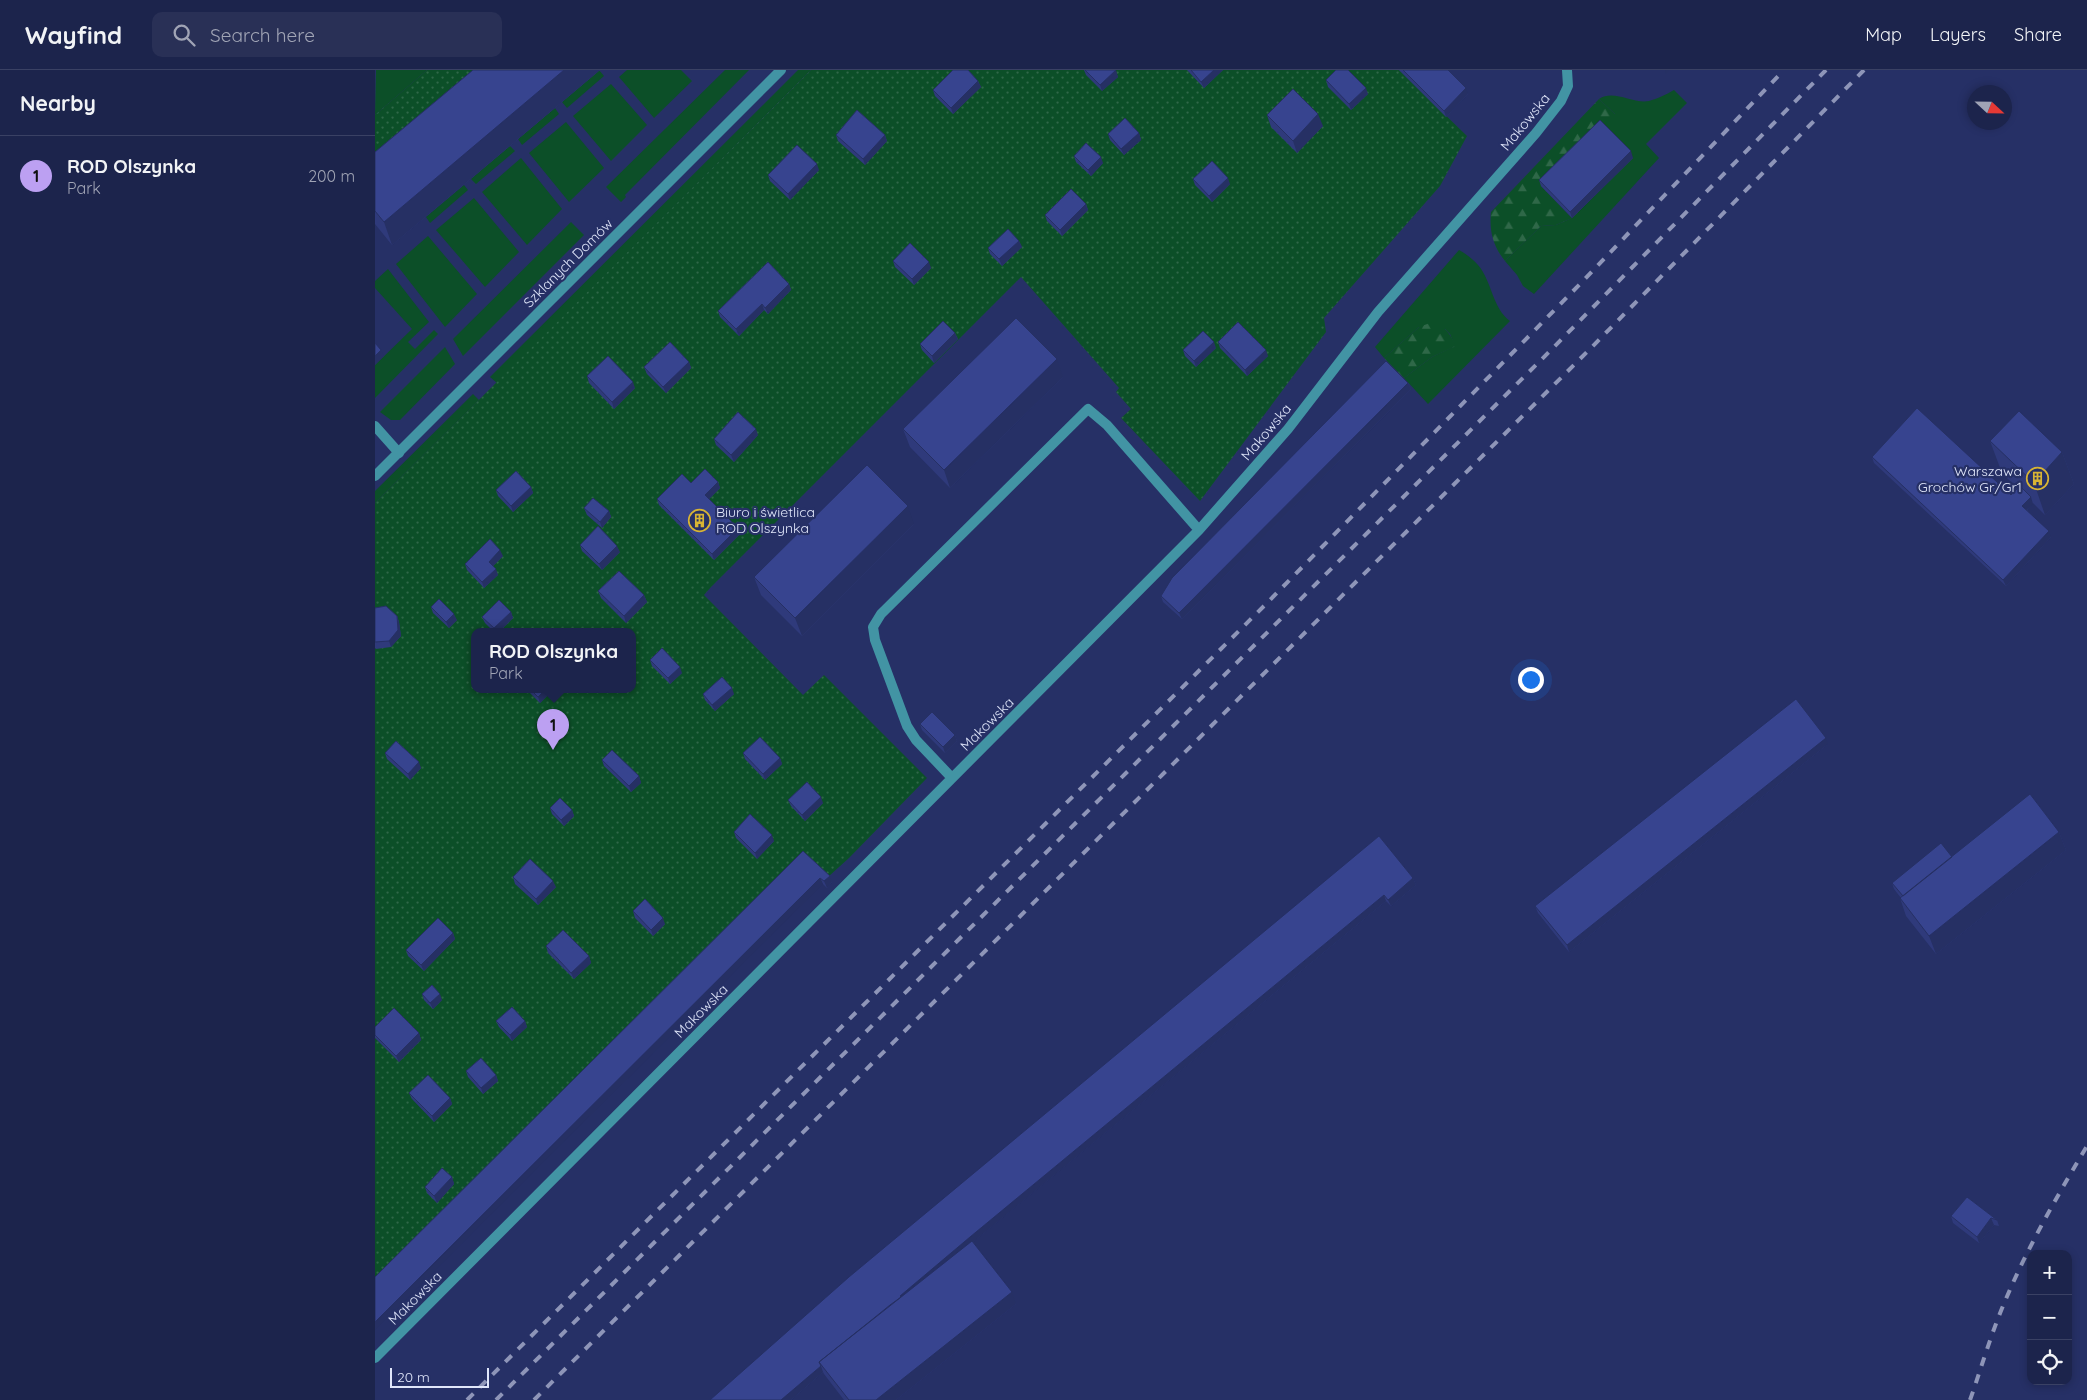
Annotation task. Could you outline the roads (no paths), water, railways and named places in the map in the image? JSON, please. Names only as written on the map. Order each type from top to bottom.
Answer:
[{"type":"street","name":"Szklanych Domów","points":[[375,476],[781,70]]},
{"type":"street","name":"Makowska","points":[[375,1358],[1199,530],[1288,429],[1378,312],[1536,133],[1561,101],[1568,86],[1567,70]]},
{"type":"street","points":[[952,778],[916,740],[907,726],[875,640],[873,627],[881,614],[1088,409],[1107,425],[1199,530]]},
{"type":"street","points":[[375,426],[399,453]]},
{"type":"railway","points":[[467,1400],[1268,602],[1581,283],[1784,70]]},
{"type":"railway","points":[[496,1400],[1550,351],[1826,70]]},
{"type":"railway","points":[[534,1400],[1589,350],[1864,70]]},
{"type":"railway","points":[[1970,1400],[1994,1329],[2021,1265],[2042,1224],[2087,1146]]},
{"type":"place","name":"Warszawa Grochów Gr/Gr1","points":[[2038,479]]},
{"type":"place","name":"Biuro i świetlica ROD Olszynka","points":[[700,520]]},
{"type":"place","name":"ROD Olszynka","points":[[553,750]]}]
